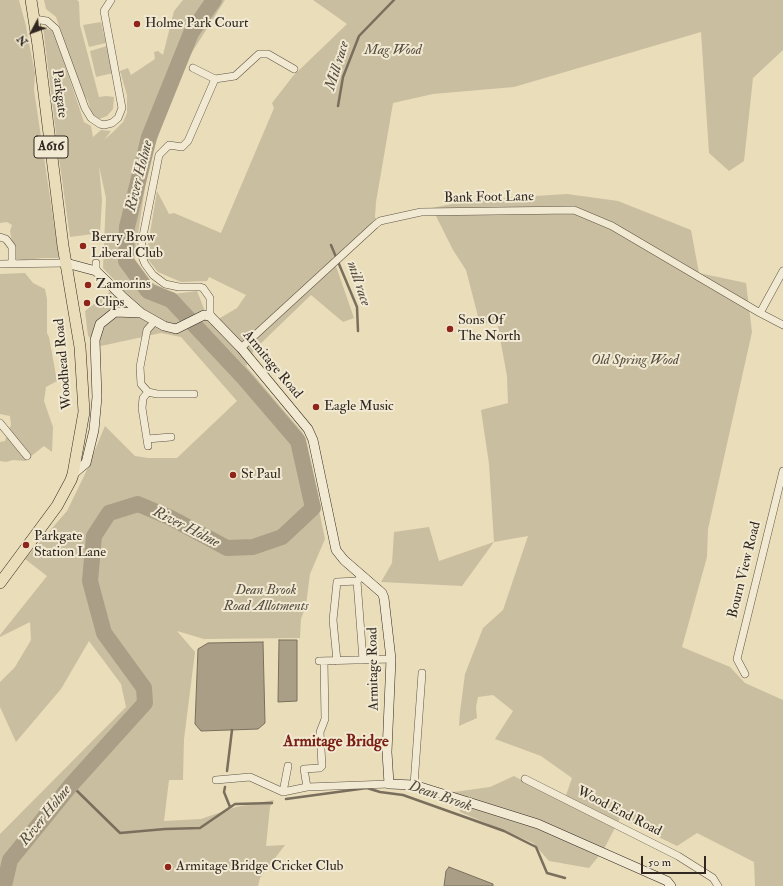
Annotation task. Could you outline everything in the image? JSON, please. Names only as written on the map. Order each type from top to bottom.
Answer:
[{"type":"main road","name":"Parkgate","points":[[30,0],[34,19],[66,263]]},
{"type":"main road","points":[[66,263],[96,267],[125,299],[141,313],[171,329],[182,327],[204,315],[210,316]]},
{"type":"main road","name":"Woodhead Road","points":[[14,564],[57,506],[74,474],[84,412],[80,347],[66,263]]},
{"type":"main road","points":[[74,474],[86,463],[94,430],[97,397],[95,340],[100,324],[115,312],[141,313]]},
{"type":"main road","name":"Armitage Road","points":[[210,316],[241,348],[308,429],[313,440],[336,550],[360,578],[382,593],[384,598],[390,658],[387,752],[389,784]]},
{"type":"main road","name":"A616","points":[[0,583],[14,564]]},
{"type":"main road","points":[[389,784],[414,785],[538,824],[667,881],[671,886]]},
{"type":"street","points":[[34,19],[47,21],[56,29],[85,108],[91,118],[104,125],[112,123],[118,118],[122,108],[104,11],[111,0]]},
{"type":"street","points":[[193,68],[215,79],[235,76],[259,54],[268,54],[294,69]]},
{"type":"street","points":[[210,316],[210,298],[203,288],[179,287],[165,284],[144,264],[141,254],[142,241],[159,155],[169,145],[182,147],[188,141],[215,79]]},
{"type":"street","name":"Bank Foot Lane","points":[[241,348],[380,222],[421,212],[574,210],[612,226],[783,325]]},
{"type":"street","points":[[0,237],[6,239],[12,247],[12,264]]},
{"type":"street","points":[[0,264],[66,263]]},
{"type":"street","points":[[760,313],[783,271]]},
{"type":"street","points":[[155,320],[147,330],[140,367],[141,384],[148,392],[157,394],[194,394]]},
{"type":"street","points":[[148,392],[143,398],[142,408],[148,443],[171,437]]},
{"type":"street","points":[[0,423],[27,456]]},
{"type":"street","name":"Bourn View Road","points":[[745,674],[737,659],[783,471]]},
{"type":"street","points":[[0,574],[14,564]]},
{"type":"street","points":[[338,661],[333,620],[337,582],[360,578],[363,660]]},
{"type":"street","points":[[307,787],[304,769],[320,768],[322,766],[320,732],[325,719],[321,661],[390,658]]},
{"type":"street","points":[[414,785],[422,673]]},
{"type":"street","points":[[283,792],[288,766]]},
{"type":"street","points":[[216,780],[250,777],[283,792],[307,787],[389,784]]},
{"type":"street","name":"Wood End Road","points":[[525,779],[678,856],[713,878],[718,886]]},
{"type":"green space","points":[[0,0],[19,0],[26,26],[35,73],[34,90],[59,258],[24,260],[15,259],[16,249],[12,242],[10,231],[12,225],[7,222],[0,223]]},
{"type":"green space","points":[[44,0],[77,0],[79,2],[80,25],[99,97],[114,97],[113,109],[107,116],[99,119],[92,115],[88,101],[82,92],[56,17],[46,9]]},
{"type":"green space","points":[[183,0],[225,0],[189,57],[160,130],[148,168],[134,260],[149,281],[174,294],[197,291],[210,324],[237,308],[246,295],[209,277],[207,281],[181,282],[158,272],[146,257],[157,191],[169,214],[174,213],[221,233],[274,108],[272,103],[293,76],[347,24],[313,0],[783,0],[783,50],[753,78],[744,161],[729,171],[709,153],[701,32],[514,87],[433,94],[393,103],[376,202],[375,217],[380,225],[336,266],[354,318],[343,322],[311,295],[254,350],[246,366],[303,433],[325,539],[310,574],[306,605],[301,619],[300,638],[204,639],[177,631],[195,652],[184,739],[183,780],[169,780],[164,821],[201,819],[236,807],[274,800],[270,807],[266,846],[285,845],[260,878],[258,886],[0,886],[0,834],[126,707],[121,684],[89,641],[61,689],[16,742],[0,707],[0,682],[15,667],[31,640],[30,622],[0,637],[0,635],[47,576],[25,559],[67,511],[85,474],[105,426],[135,456],[148,458],[177,458],[237,401],[181,337],[161,333],[101,346],[88,336],[85,311],[119,285],[103,268],[106,198],[99,166],[102,200],[100,233],[70,237],[59,158],[43,27],[53,31],[84,122],[91,126],[93,137],[101,130],[111,131],[104,140],[123,122],[127,113],[127,95],[120,71],[128,68],[131,75],[155,59],[154,52],[158,51],[163,55],[174,11]]},
{"type":"green space","points":[[101,22],[106,43],[89,47],[83,25]]},
{"type":"green space","points":[[107,46],[113,73],[96,77],[90,51]]},
{"type":"green space","name":"Old Spring Wood","points":[[567,194],[618,201],[691,230],[699,273],[746,283],[752,332],[708,529],[707,557],[682,647],[730,667],[745,683],[783,700],[783,886],[755,886],[754,862],[697,833],[677,846],[620,818],[603,851],[589,868],[549,861],[533,843],[460,812],[454,792],[490,787],[514,776],[554,798],[565,798],[572,778],[541,756],[495,739],[513,711],[493,695],[478,697],[476,707],[477,718],[459,726],[465,674],[483,628],[503,610],[528,536],[494,542],[489,464],[481,410],[508,403],[507,376],[497,322],[480,324],[466,270],[453,250],[432,208],[472,200]]},
{"type":"green space","points":[[25,273],[33,283],[45,289],[47,299],[47,333],[57,381],[46,387],[44,401],[53,427],[52,452],[44,446],[25,461],[13,460],[6,462],[0,461],[0,442],[5,441],[11,425],[10,416],[0,414],[0,274]]},
{"type":"green space","points":[[429,527],[439,561],[494,542],[462,586],[381,582],[392,563],[394,532]]},
{"type":"shaded area","points":[[279,640],[297,640],[297,701],[278,702]]},
{"type":"shaded area","points":[[263,642],[265,723],[258,729],[201,731],[195,724],[198,649],[208,643]]},
{"type":"shaded area","points":[[449,867],[493,884],[493,886],[444,886],[446,871]]},
{"type":"waterway","name":"River Holme","points":[[4,886],[10,860],[71,785],[145,703],[144,688],[104,633],[90,581],[94,536],[109,513],[138,504],[171,518],[227,548],[253,547],[282,537],[313,508],[298,441],[244,378],[171,300],[148,291],[126,261],[127,227],[149,137],[191,33],[214,0]]},
{"type":"waterway","name":"Mill race","points":[[338,106],[343,77],[359,36],[394,0]]},
{"type":"waterway","name":"mill race","points":[[331,245],[357,307],[358,331]]},
{"type":"waterway","points":[[227,771],[232,730]]},
{"type":"waterway","name":"Dean Brook","points":[[71,785],[120,833],[200,828],[235,804],[272,803]]},
{"type":"waterway","points":[[225,787],[224,792],[230,807]]},
{"type":"waterway","name":"Dean Brook","points":[[286,799],[367,788],[380,792],[403,795],[504,831],[536,847],[547,873],[565,878]]},
{"type":"place","name":"Holme Park Court","points":[[137,24]]},
{"type":"place","name":"Berry Brow Liberal Club","points":[[83,246]]},
{"type":"place","name":"Zamorins","points":[[88,285]]},
{"type":"place","name":"Clips","points":[[87,303]]},
{"type":"place","name":"Sons Of The North","points":[[450,329]]},
{"type":"place","name":"Eagle Music","points":[[316,407]]},
{"type":"place","name":"St Paul","points":[[233,475]]},
{"type":"place","name":"Parkgate Station Lane","points":[[26,545]]},
{"type":"place","name":"Armitage Bridge Cricket Club","points":[[168,867]]},
{"type":"district","name":"Armitage Bridge","points":[[336,743]]},
{"type":"park label","name":"Mag Wood","points":[[393,51]]},
{"type":"park label","name":"Dean Brook Road Allotments","points":[[266,600]]}]
